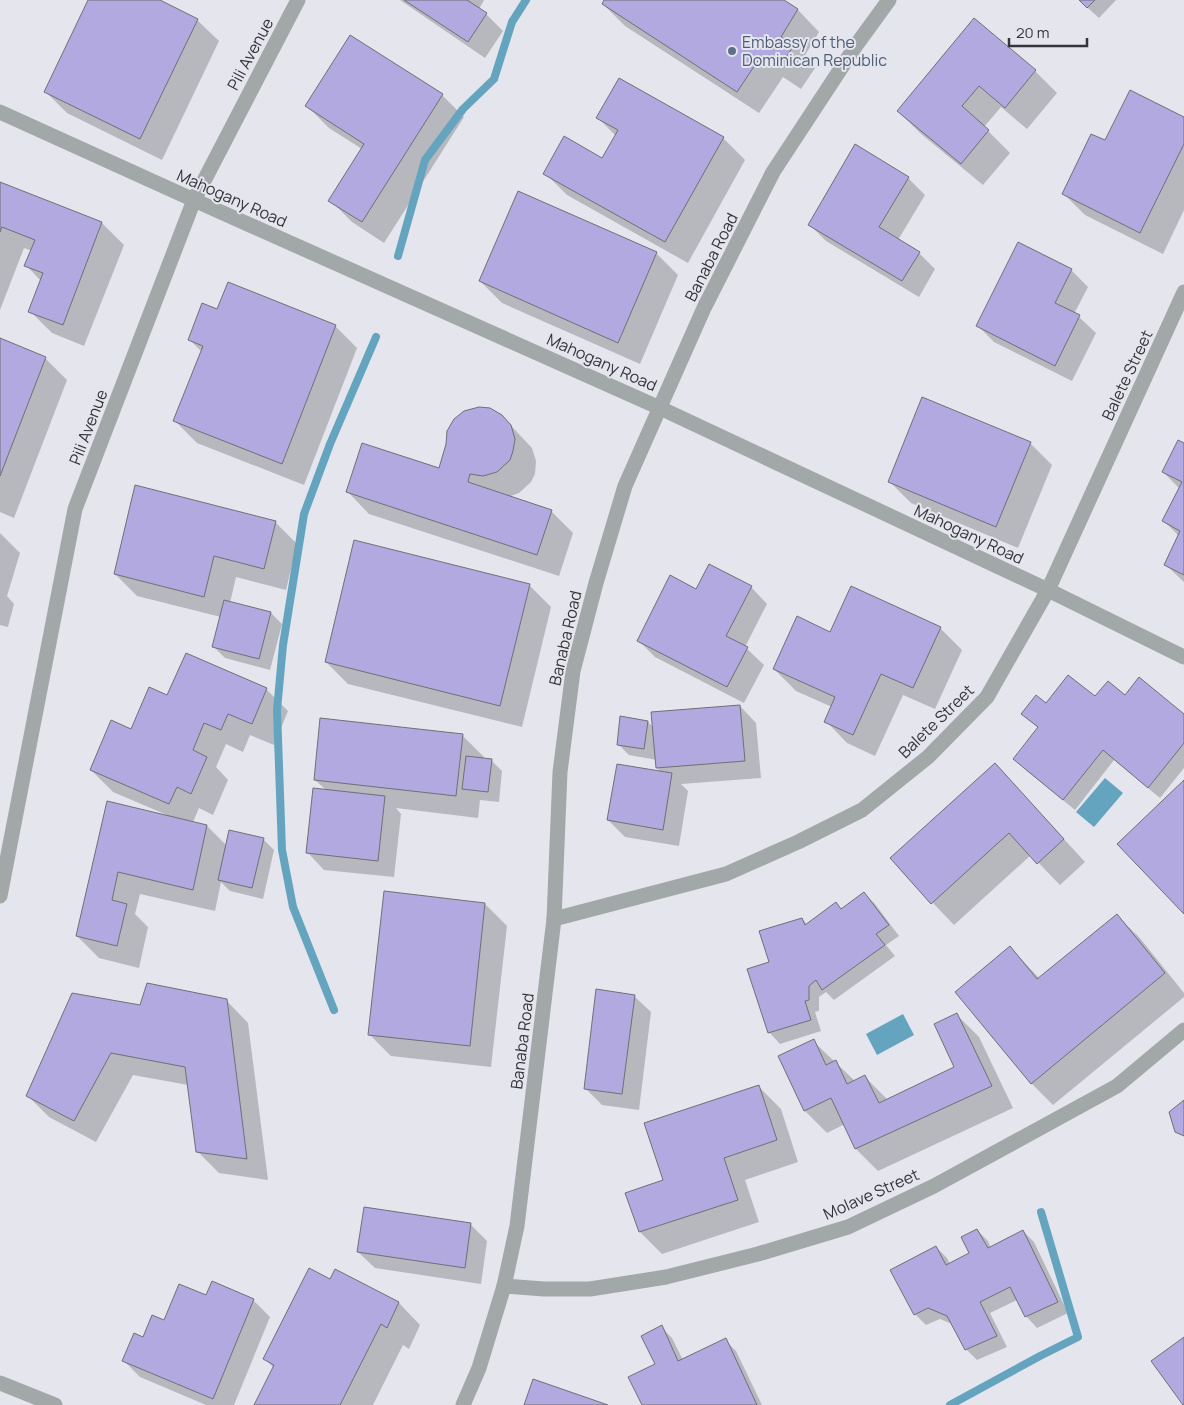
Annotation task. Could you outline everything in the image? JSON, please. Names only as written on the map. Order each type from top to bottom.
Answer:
[{"type":"street","name":"Pili Avenue","points":[[0,896],[75,509],[194,200],[298,0]]},
{"type":"street","name":"Banaba Road","points":[[463,1405],[479,1368],[504,1286],[517,1226],[554,919],[560,772],[572,671],[625,486],[704,308],[773,172],[857,44],[889,0]]},
{"type":"street","name":"Mahogany Road","points":[[0,112],[660,408],[1184,656]]},
{"type":"street","name":"Balete Street","points":[[554,919],[726,874],[798,842],[862,810],[928,757],[987,697],[1048,590],[1184,292]]},
{"type":"street","name":"Molave Street","points":[[504,1286],[544,1289],[590,1289],[666,1277],[758,1254],[848,1227],[934,1186],[1117,1086],[1184,1030]]},
{"type":"street","points":[[0,1383],[55,1405]]},
{"type":"water","points":[[1105,778],[1123,793],[1094,827],[1076,812]]},
{"type":"water","points":[[903,1014],[914,1035],[877,1055],[866,1034]]},
{"type":"building","points":[[88,0],[160,0],[198,19],[140,139],[44,92]]},
{"type":"building","points":[[404,0],[467,0],[487,13],[468,42]]},
{"type":"building","name":"Embassy of the Dominican Republic","points":[[604,0],[784,0],[798,9],[781,37],[794,45],[779,68],[761,56],[737,92],[602,4]]},
{"type":"building","points":[[1079,0],[1095,0],[1087,8]]},
{"type":"building","points":[[974,18],[1036,70],[1005,108],[979,86],[962,106],[989,130],[961,164],[897,111]]},
{"type":"building","points":[[350,35],[443,94],[362,222],[328,201],[364,144],[305,106]]},
{"type":"building","points":[[619,78],[724,137],[665,242],[543,174],[564,136],[602,158],[618,130],[596,118]]},
{"type":"building","points":[[1130,90],[1184,117],[1184,144],[1140,233],[1062,194],[1091,134],[1105,140]]},
{"type":"building","points":[[855,144],[909,177],[879,227],[920,252],[902,281],[808,225]]},
{"type":"building","points":[[0,182],[102,222],[63,325],[28,312],[43,273],[24,266],[35,240],[2,227],[0,232]]},
{"type":"building","points":[[518,191],[657,252],[618,343],[479,281]]},
{"type":"building","points":[[1018,242],[1072,269],[1055,303],[1080,315],[1055,366],[976,326]]},
{"type":"building","points":[[228,282],[336,325],[282,464],[173,421],[203,346],[188,340],[202,303],[217,309]]},
{"type":"building","points":[[0,338],[46,357],[0,476]]},
{"type":"building","points":[[922,397],[1031,442],[996,527],[888,482]]},
{"type":"building","points":[[479,407],[490,408],[502,415],[511,425],[515,439],[510,460],[497,472],[483,476],[470,474],[468,482],[552,510],[537,555],[346,492],[362,443],[439,468],[446,444],[447,431],[454,419],[464,411]]},
{"type":"building","points":[[1178,440],[1184,443],[1184,575],[1164,565],[1180,531],[1162,521],[1182,482],[1162,472]]},
{"type":"building","points":[[135,485],[276,521],[264,569],[214,556],[204,597],[114,574]]},
{"type":"building","points":[[354,540],[530,584],[500,706],[325,662]]},
{"type":"building","points":[[709,564],[752,586],[726,636],[748,647],[727,687],[637,641],[670,575],[696,589]]},
{"type":"building","points":[[851,586],[941,627],[913,688],[881,674],[853,735],[824,722],[835,697],[773,669],[797,616],[830,632]]},
{"type":"building","points":[[224,600],[271,612],[259,659],[212,647]]},
{"type":"building","points":[[186,653],[267,688],[252,724],[228,714],[221,730],[204,723],[193,750],[207,757],[191,794],[177,787],[169,804],[90,770],[111,720],[131,729],[149,687],[167,695]]},
{"type":"building","points":[[1068,675],[1095,696],[1108,681],[1125,695],[1139,677],[1184,714],[1184,743],[1148,788],[1103,750],[1063,800],[1013,759],[1038,727],[1021,714],[1036,695],[1046,703]]},
{"type":"building","points":[[740,705],[745,761],[656,768],[651,712]]},
{"type":"building","points":[[620,716],[648,721],[644,749],[617,745]]},
{"type":"building","points":[[320,718],[463,734],[456,796],[314,780]]},
{"type":"building","points":[[466,756],[492,759],[488,792],[462,789]]},
{"type":"building","points":[[995,763],[1064,839],[1037,864],[1009,833],[931,904],[890,858]]},
{"type":"building","points":[[617,764],[672,773],[663,830],[607,820]]},
{"type":"building","points":[[1184,780],[1184,914],[1117,844]]},
{"type":"building","points":[[313,788],[385,796],[378,861],[306,853]]},
{"type":"building","points":[[107,801],[207,825],[193,890],[118,872],[112,900],[127,904],[117,946],[76,936]]},
{"type":"building","points":[[229,830],[264,838],[252,888],[218,880]]},
{"type":"building","points":[[384,891],[485,903],[470,1046],[368,1035]]},
{"type":"building","points":[[864,892],[889,925],[876,934],[885,945],[822,990],[816,980],[809,986],[809,1000],[805,1001],[811,1020],[768,1033],[747,969],[769,962],[759,931],[802,918],[805,925],[836,902],[841,909]]},
{"type":"building","points":[[1117,914],[1165,973],[1031,1084],[955,992],[1010,946],[1037,979]]},
{"type":"building","points":[[147,983],[227,999],[247,1159],[196,1152],[185,1067],[111,1053],[74,1121],[26,1096],[72,993],[140,1005]]},
{"type":"building","points":[[596,989],[635,995],[622,1094],[584,1089]]},
{"type":"building","points":[[957,1013],[992,1086],[855,1149],[831,1098],[804,1111],[778,1056],[814,1039],[826,1065],[836,1060],[847,1084],[865,1075],[879,1103],[954,1067],[934,1024]]},
{"type":"building","points":[[759,1085],[777,1140],[724,1158],[738,1200],[639,1232],[625,1193],[663,1180],[644,1123]]},
{"type":"building","points":[[1184,1100],[1184,1136],[1175,1132],[1169,1112]]},
{"type":"building","points":[[364,1207],[471,1223],[465,1268],[357,1252]]},
{"type":"building","points":[[977,1229],[988,1248],[1023,1230],[1058,1302],[1025,1317],[1010,1287],[980,1302],[997,1336],[965,1350],[947,1316],[928,1308],[914,1315],[890,1270],[936,1246],[946,1265],[969,1253],[961,1237]]},
{"type":"building","points":[[309,1268],[330,1279],[335,1269],[399,1302],[387,1328],[381,1324],[340,1405],[254,1405],[274,1365],[263,1359]]},
{"type":"building","points":[[212,1281],[254,1299],[213,1399],[122,1361],[134,1333],[143,1337],[152,1315],[164,1320],[179,1284],[206,1295]]},
{"type":"building","points":[[662,1325],[678,1361],[726,1338],[757,1405],[642,1405],[628,1377],[655,1364],[641,1336]]},
{"type":"building","points":[[1184,1337],[1184,1405],[1183,1405],[1151,1361]]},
{"type":"building","points":[[533,1379],[608,1405],[524,1405]]},
{"type":"waterway","points":[[398,256],[425,160],[463,109],[494,79],[512,22],[526,0]]},
{"type":"waterway","points":[[334,1010],[293,907],[282,850],[277,710],[283,645],[304,514],[330,444],[376,337]]},
{"type":"waterway","points":[[950,1405],[1078,1337],[1041,1212]]},
{"type":"place","name":"Embassy of the Dominican Republic","points":[[732,51]]}]
